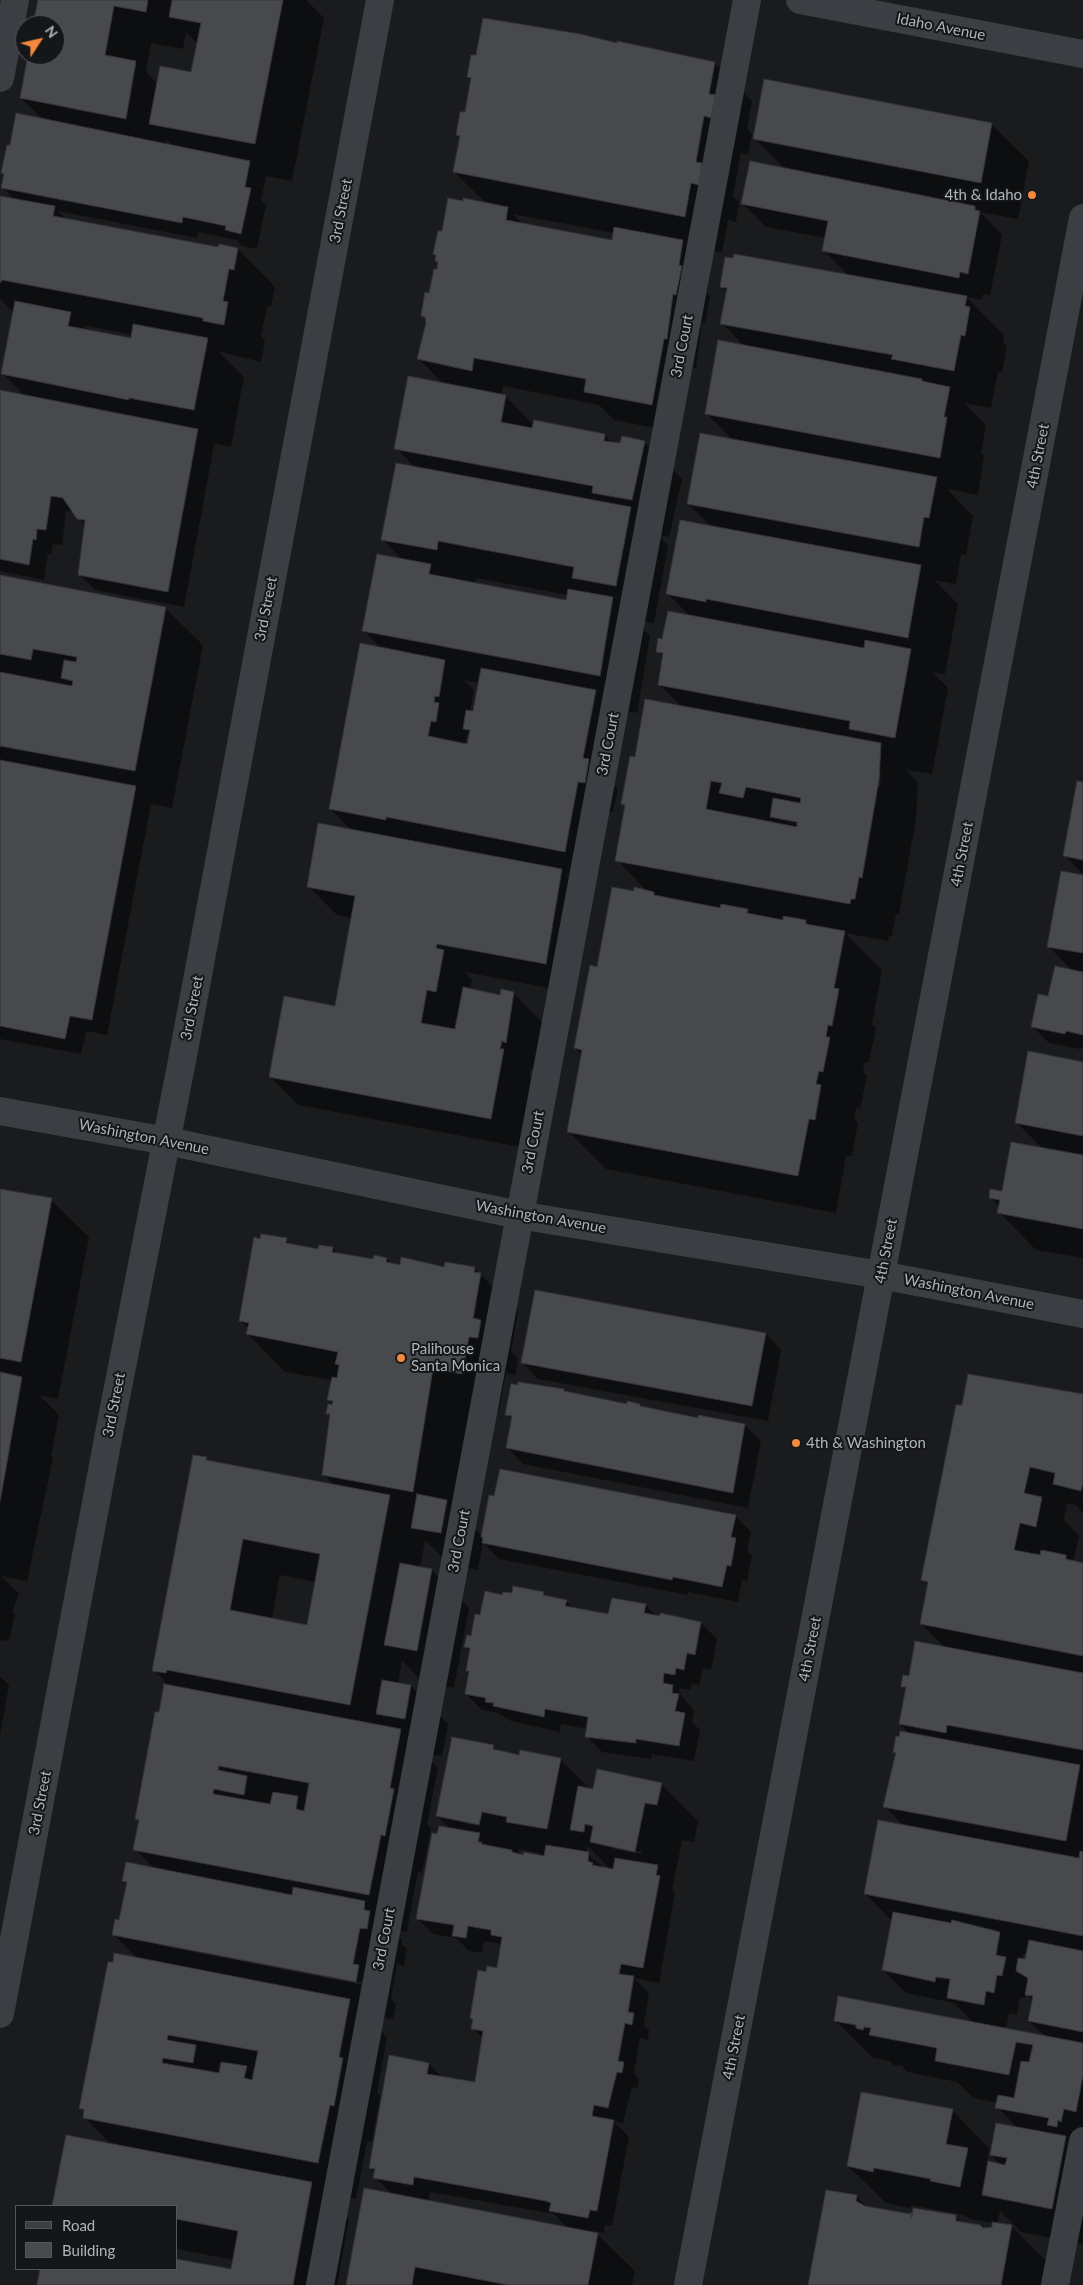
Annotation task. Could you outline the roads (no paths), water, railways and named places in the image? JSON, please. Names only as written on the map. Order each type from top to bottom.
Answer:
[{"type":"street","points":[[0,78],[15,0]]},
{"type":"street","name":"3rd Street","points":[[0,2014],[108,1438],[167,1141],[380,0]]},
{"type":"street","name":"3rd Court","points":[[320,2285],[747,0]]},
{"type":"street","name":"Idaho Avenue","points":[[800,0],[1083,54]]},
{"type":"street","name":"4th Street","points":[[688,2285],[1083,218]]},
{"type":"street","name":"Washington Avenue","points":[[0,1111],[167,1141],[520,1215],[882,1275],[1083,1314]]},
{"type":"street","points":[[1055,2285],[1083,2141]]},
{"type":"place","name":"4th & Idaho","points":[[1032,195]]},
{"type":"place","name":"Palihouse Santa Monica","points":[[401,1358]]},
{"type":"place","name":"4th & Washington","points":[[796,1443]]}]
